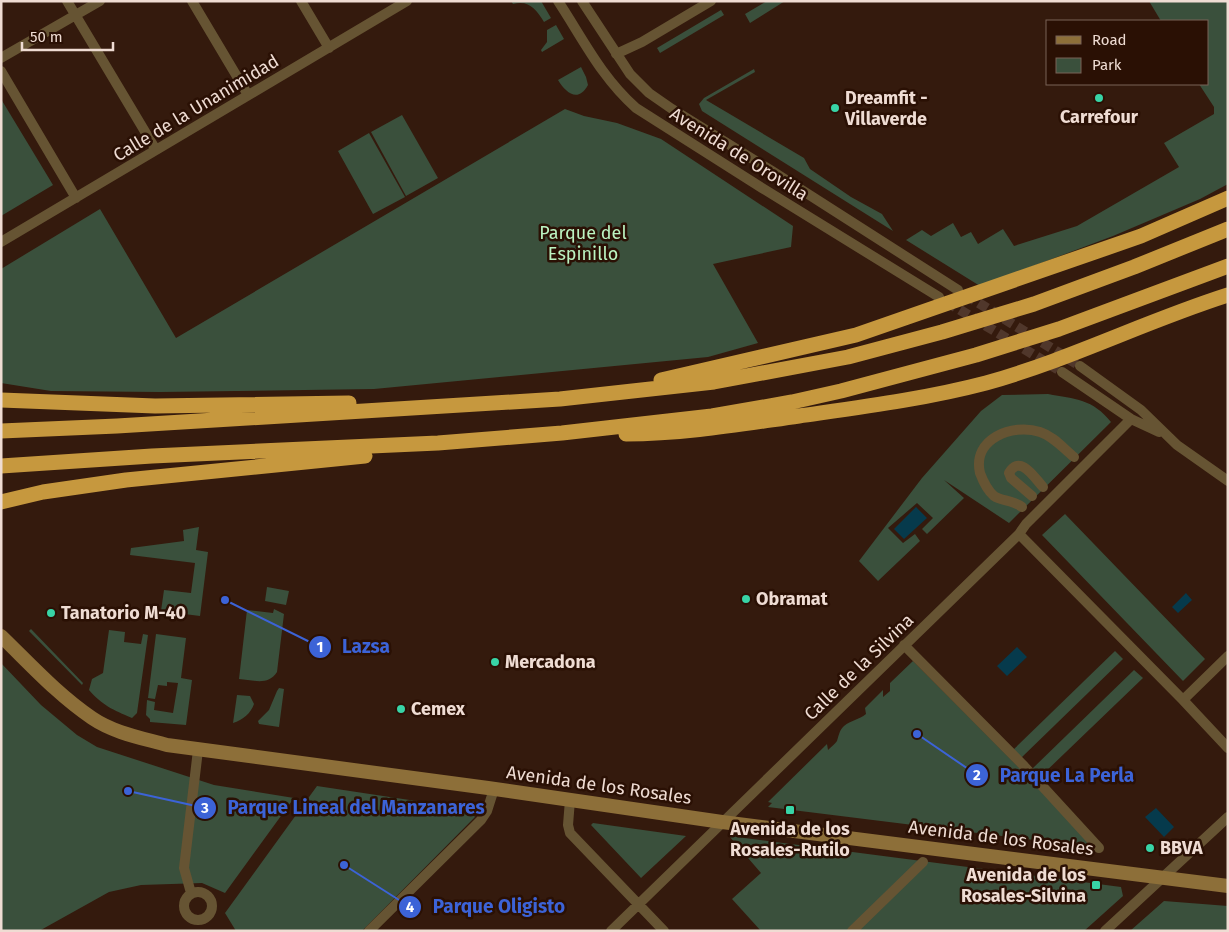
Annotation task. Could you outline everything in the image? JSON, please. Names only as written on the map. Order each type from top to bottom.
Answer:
[{"type":"highway","points":[[587,397],[856,335],[1141,236],[1228,198]]},
{"type":"highway","points":[[1,431],[117,426],[587,397],[714,382],[848,357],[942,332],[1043,301],[1134,267],[1228,228]]},
{"type":"highway","points":[[1,466],[152,456],[438,443],[562,433],[712,416],[792,402],[890,379],[976,355],[1059,329],[1228,266]]},
{"type":"highway","points":[[562,433],[652,434],[709,429],[897,402],[986,383],[1076,353],[1197,304],[1228,295]]},
{"type":"highway","points":[[1,400],[155,406],[321,403],[481,404]]},
{"type":"highway","points":[[1,502],[43,492],[126,480],[382,454],[438,443]]},
{"type":"main road","name":"Avenida de los Rosales","points":[[1,636],[55,688],[93,718],[130,736],[167,745],[722,822],[1228,886]]},
{"type":"street","points":[[67,1],[156,150]]},
{"type":"street","points":[[1,58],[100,1]]},
{"type":"street","points":[[192,1],[248,95]]},
{"type":"street","points":[[301,1],[329,48]]},
{"type":"street","name":"Calle de la Unanimidad","points":[[1,242],[407,1]]},
{"type":"street","name":"Avenida de Orovilla","points":[[558,1],[604,74],[636,108],[939,297]]},
{"type":"street","name":"Avenida de Orovilla","points":[[582,1],[630,74],[649,93],[958,290]]},
{"type":"street","points":[[616,54],[642,42],[711,1]]},
{"type":"street","points":[[1,70],[76,198]]},
{"type":"street","points":[[1080,366],[1141,410],[1177,445],[1228,481]]},
{"type":"street","points":[[1062,372],[1131,419],[1165,435]]},
{"type":"street","name":"Calle de la Silvina","points":[[611,931],[1019,534],[1026,524],[1131,419]]},
{"type":"street","points":[[1022,508],[1015,502],[995,497],[982,480],[979,459],[986,443],[996,436],[1009,432],[1023,430],[1038,432],[1046,435],[1074,457]]},
{"type":"street","points":[[1032,496],[1011,478],[1009,473],[1012,468],[1023,465],[1043,487]]},
{"type":"street","points":[[1019,534],[1228,748]]},
{"type":"street","points":[[904,645],[1023,765],[1099,848]]},
{"type":"street","points":[[1183,700],[1228,656]]},
{"type":"street","points":[[191,893],[184,868],[198,750]]},
{"type":"street","points":[[369,931],[481,820],[487,811],[494,789]]},
{"type":"street","points":[[570,800],[568,825],[570,833],[664,931]]},
{"type":"street","points":[[1105,931],[1228,816]]},
{"type":"street","points":[[852,931],[923,862]]},
{"type":"green space","points":[[511,1],[541,1],[551,18],[544,22],[532,7],[523,3],[513,4]]},
{"type":"green space","points":[[767,1],[785,1],[750,23],[745,14]]},
{"type":"green space","points":[[1149,1],[1228,1],[1228,184],[1200,199],[1113,236],[980,286],[906,240],[922,230],[931,236],[953,223],[961,237],[971,232],[978,244],[1003,229],[1014,246],[1077,226],[1179,167],[1164,143],[1214,114],[1214,107],[1200,85],[1209,85],[1209,20],[1160,20]]},
{"type":"green space","points":[[721,10],[724,15],[660,53],[657,48]]},
{"type":"green space","points":[[556,25],[564,39],[542,52],[541,50],[547,42],[547,30]]},
{"type":"green space","points":[[581,67],[588,85],[580,94],[572,94],[558,80]]},
{"type":"green space","points":[[754,69],[755,72],[706,100],[804,158],[810,169],[851,197],[882,214],[893,231],[702,111],[699,104],[704,98]]},
{"type":"green space","points":[[1,99],[53,185],[1,216]]},
{"type":"green space","name":"Parque del Espinillo","points":[[565,109],[584,116],[617,123],[661,139],[793,226],[791,247],[713,264],[758,343],[708,357],[374,389],[160,392],[51,391],[1,383],[1,269],[100,209],[176,338]]},
{"type":"green space","points":[[402,115],[438,178],[406,196],[371,132]]},
{"type":"green space","points":[[369,133],[405,197],[373,214],[338,151]]},
{"type":"green space","points":[[1048,394],[1090,404],[1104,414],[1111,422],[1009,523],[944,480],[964,498],[927,534],[922,529],[933,518],[917,503],[888,528],[903,543],[915,534],[920,541],[878,581],[859,561],[922,478],[981,411],[1002,395]]},
{"type":"green space","points":[[1065,514],[1205,659],[1183,681],[1042,535]]},
{"type":"green space","points":[[199,527],[196,550],[208,552],[200,616],[161,611],[164,590],[191,593],[195,563],[130,555],[131,548],[184,541],[183,530]]},
{"type":"green space","points":[[267,587],[289,591],[286,605],[265,601]]},
{"type":"green space","points":[[274,609],[284,614],[277,672],[265,681],[239,679],[247,610],[273,613]]},
{"type":"green space","points":[[31,629],[83,683],[82,685],[29,631]]},
{"type":"green space","points":[[109,630],[125,632],[124,642],[141,644],[143,634],[148,635],[137,713],[132,718],[108,707],[89,690],[92,679],[103,673]]},
{"type":"green space","points":[[156,634],[186,638],[181,678],[192,680],[186,725],[150,722],[146,715],[147,700],[155,702],[154,710],[173,713],[178,683],[167,682],[167,686],[158,685],[155,699],[148,698]]},
{"type":"green space","points":[[1115,651],[1123,659],[1021,758],[1013,750]]},
{"type":"green space","points":[[913,661],[1099,848],[768,807],[772,803],[768,802],[827,744],[828,750],[837,741],[840,731],[844,726],[866,714],[865,708],[883,690],[883,697],[890,691],[890,683]]},
{"type":"green space","points":[[1,663],[41,705],[77,735],[97,747],[214,785],[294,798],[225,893],[202,883],[141,885],[109,892],[39,931],[1,931]]},
{"type":"green space","points":[[1134,670],[1143,678],[1040,777],[1032,769]]},
{"type":"green space","points":[[279,688],[284,689],[279,727],[259,724],[258,721],[269,710]]},
{"type":"green space","points":[[237,695],[250,696],[254,704],[246,716],[233,723]]},
{"type":"green space","points":[[317,786],[469,809],[475,817],[362,931],[236,931],[225,913]]},
{"type":"green space","points":[[593,823],[686,836],[641,878],[591,825]]},
{"type":"green space","points":[[729,836],[1121,887],[1123,896],[1084,931],[761,931],[732,899],[761,873]]},
{"type":"green space","points":[[1164,901],[1228,906],[1228,931],[1130,931]]},
{"type":"water","points":[[916,507],[927,518],[904,539],[894,529]]},
{"type":"water","points":[[1186,593],[1192,600],[1178,613],[1172,607]]},
{"type":"water","points":[[1017,647],[1027,657],[1007,676],[997,666]]},
{"type":"water","points":[[1156,808],[1174,827],[1164,837],[1145,817]]},
{"type":"tunnel","points":[[966,295],[1080,366]]},
{"type":"tunnel","points":[[947,302],[1062,372]]},
{"type":"place","name":"Carrefour","points":[[1099,98]]},
{"type":"place","name":"Dreamfit - Villaverde","points":[[835,108]]},
{"type":"place","name":"Obramat","points":[[746,599]]},
{"type":"place","name":"Lazsa","points":[[225,600]]},
{"type":"place","name":"Tanatorio M-40","points":[[51,613]]},
{"type":"place","name":"Mercadona","points":[[495,662]]},
{"type":"place","name":"Cemex","points":[[401,709]]},
{"type":"place","name":"Parque La Perla","points":[[917,734]]},
{"type":"place","name":"Parque Lineal del Manzanares","points":[[128,791]]},
{"type":"place","name":"Avenida de los Rosales-Rutilo","points":[[790,810]]},
{"type":"place","name":"BBVA","points":[[1150,848]]},
{"type":"place","name":"Parque Oligisto","points":[[344,865]]},
{"type":"place","name":"Avenida de los Rosales-Silvina","points":[[1096,885]]}]
